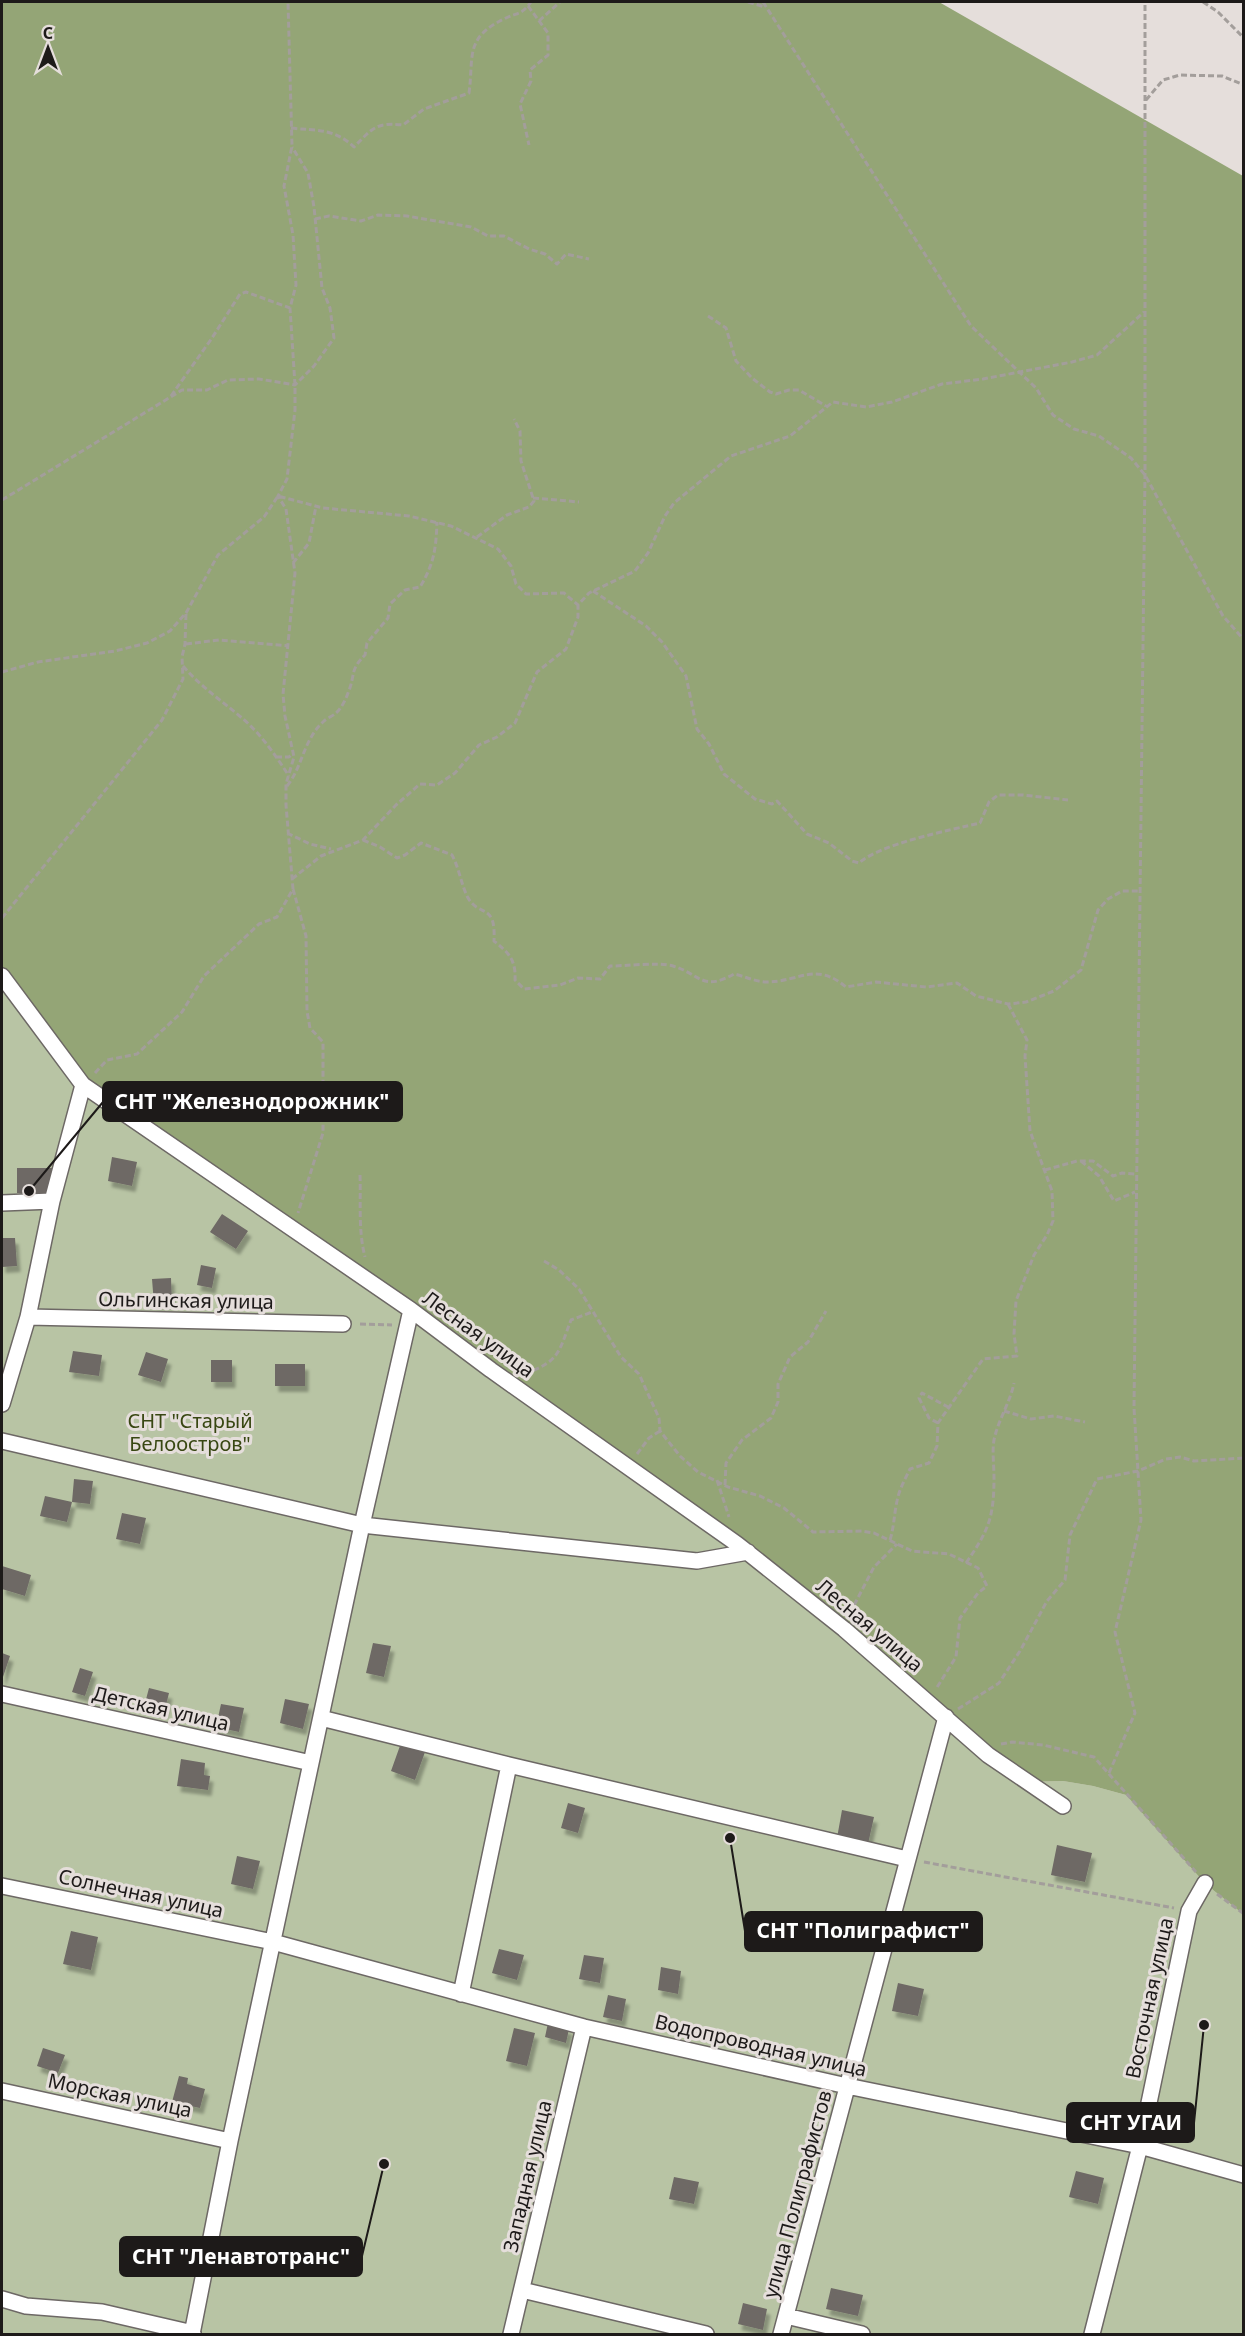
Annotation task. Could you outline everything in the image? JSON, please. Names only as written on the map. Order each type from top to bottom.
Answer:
[{"type":"street","name":"Лесная улица","points":[[2,976],[83,1085],[411,1310],[742,1548],[844,1629],[979,1746],[1017,1776],[1063,1806]]},
{"type":"street","points":[[2,1404],[28,1317],[52,1201],[83,1085]]},
{"type":"street","points":[[2,1203],[52,1201]]},
{"type":"street","points":[[2,2299],[26,2306],[102,2312],[193,2334],[230,2141],[362,1525],[411,1310]]},
{"type":"street","name":"Ольгинская улица","points":[[28,1317],[343,1324]]},
{"type":"street","points":[[2,1441],[362,1525],[697,1562],[742,1548]]},
{"type":"street","name":"Детская улица","points":[[2,1694],[311,1763]]},
{"type":"street","name":"улица Полиграфистов","points":[[781,2334],[946,1717]]},
{"type":"street","points":[[321,1718],[509,1766],[907,1859]]},
{"type":"street","points":[[461,1994],[509,1766]]},
{"type":"street","name":"Восточная улица","points":[[1092,2334],[1140,2146],[1189,1911],[1205,1883]]},
{"type":"street","name":"Солнечная улица","points":[[2,1886],[273,1942]]},
{"type":"street","name":"Водопроводная улица","points":[[273,1942],[584,2027],[847,2086],[1140,2146],[1244,2175]]},
{"type":"street","name":"Западная улица","points":[[511,2334],[584,2027]]},
{"type":"street","name":"Морская улица","points":[[2,2091],[230,2141]]},
{"type":"street","points":[[522,2290],[706,2334]]},
{"type":"street","points":[[786,2316],[862,2334]]},
{"type":"path","points":[[2,672],[38,662],[115,651],[147,643],[170,631],[186,613],[218,555],[264,517],[287,479],[295,410],[290,308],[296,285],[293,235],[284,186],[292,146],[288,2]]},
{"type":"path","points":[[291,128],[324,131],[342,136],[354,147],[370,129],[388,124],[403,125],[424,109],[469,93],[470,60],[477,41],[494,25],[506,18],[518,15],[531,2]]},
{"type":"path","points":[[539,21],[560,2]]},
{"type":"path","points":[[748,2],[765,7]]},
{"type":"path","points":[[763,2],[971,326],[1036,388],[1053,415],[1074,429],[1099,436],[1131,458],[1145,474],[1223,616],[1244,640]]},
{"type":"path","points":[[1109,1773],[1135,1713],[1115,1632],[1141,1520],[1134,1408],[1145,474],[1145,2]]},
{"type":"path","points":[[1203,2],[1218,12],[1244,38]]},
{"type":"path","points":[[528,6],[548,33],[548,55],[530,70],[531,81],[520,104],[530,145]]},
{"type":"path","points":[[1145,101],[1163,80],[1180,75],[1222,76],[1244,85]]},
{"type":"path","points":[[292,146],[308,173],[322,288],[330,308],[334,338],[314,366],[295,385]]},
{"type":"path","points":[[315,219],[329,216],[360,221],[378,215],[407,216],[471,227],[489,236],[504,236],[529,249],[545,254],[557,264],[566,254],[589,259]]},
{"type":"path","points":[[170,397],[212,339],[240,294],[246,292],[290,308]]},
{"type":"path","points":[[292,879],[304,867],[333,849],[363,840],[420,784],[436,785],[455,773],[479,745],[497,737],[515,723],[537,672],[566,649],[578,617],[578,605],[593,591],[635,571],[648,554],[665,516],[675,503],[731,456],[790,436],[833,402],[866,407],[892,402],[942,384],[1072,362],[1097,355],[1145,310]]},
{"type":"path","points":[[708,316],[726,328],[736,361],[770,392],[776,394],[799,390],[827,406]]},
{"type":"path","points":[[2,500],[182,390],[207,390],[228,380],[259,379],[295,385]]},
{"type":"path","points":[[477,537],[507,515],[529,507],[534,501],[521,460],[520,431],[514,419]]},
{"type":"path","points":[[278,496],[316,506],[376,512],[437,522],[477,537],[498,549],[511,566],[516,584],[526,594],[564,593],[578,605]]},
{"type":"path","points":[[278,496],[286,509],[295,573],[283,694],[285,717],[293,753],[286,788],[287,833],[293,889],[306,936],[307,1011],[310,1028],[323,1042],[323,1133],[293,1229]]},
{"type":"path","points":[[533,498],[579,502]]},
{"type":"path","points":[[293,563],[309,543],[316,506]]},
{"type":"path","points":[[286,788],[294,778],[303,750],[314,733],[325,720],[337,713],[348,693],[354,666],[366,656],[367,643],[388,618],[390,604],[405,590],[420,587],[431,569],[436,546],[437,522]]},
{"type":"path","points":[[593,591],[646,626],[668,650],[686,676],[697,729],[709,744],[724,774],[755,799],[772,804],[777,801],[807,834],[829,843],[852,861],[858,863],[868,854],[937,833],[980,823],[989,802],[998,795],[1068,800]]},
{"type":"path","points":[[2,918],[162,720],[183,680],[186,613]]},
{"type":"path","points":[[185,644],[219,640],[289,646]]},
{"type":"path","points":[[183,665],[202,688],[244,719],[289,776]]},
{"type":"path","points":[[276,757],[289,757],[293,753]]},
{"type":"path","points":[[287,833],[310,844],[333,849]]},
{"type":"path","points":[[363,840],[397,858],[421,843],[452,855],[467,896],[474,905],[486,910],[495,924],[494,942],[504,949],[516,965],[515,980],[524,988],[560,985],[578,978],[600,980],[610,966],[672,966],[703,981],[722,981],[734,974],[766,982],[812,974],[833,977],[846,987],[876,982],[926,987],[957,983],[976,996],[1008,1004],[1026,1002],[1048,994],[1081,970],[1098,910],[1108,899],[1122,891],[1140,891]]},
{"type":"path","points":[[83,1085],[107,1060],[137,1054],[143,1049],[182,1012],[204,976],[258,924],[277,917],[293,889]]},
{"type":"path","points":[[890,1540],[902,1485],[910,1469],[929,1463],[937,1446],[938,1423],[948,1407],[983,1359],[1017,1356],[1014,1334],[1016,1301],[1034,1255],[1053,1221],[1052,1191],[1030,1131],[1027,1040],[1008,1004]]},
{"type":"path","points":[[1045,1170],[1081,1161],[1093,1161],[1113,1176],[1122,1173],[1136,1174]]},
{"type":"path","points":[[1081,1161],[1099,1176],[1114,1201],[1135,1192]]},
{"type":"path","points":[[360,1175],[362,1206],[360,1227],[368,1270],[366,1279]]},
{"type":"path","points":[[544,1262],[559,1270],[579,1288],[621,1358],[639,1374],[659,1418],[660,1431],[680,1456],[698,1472],[776,1504],[813,1532],[862,1531],[874,1533],[912,1551],[949,1554],[978,1568],[987,1586],[978,1593],[960,1618],[956,1657],[928,1701]]},
{"type":"path","points":[[725,1485],[726,1463],[742,1440],[771,1418],[778,1402],[778,1384],[790,1356],[808,1342],[826,1311]]},
{"type":"path","points":[[506,1380],[536,1370],[553,1361],[561,1348],[571,1320],[592,1312]]},
{"type":"path","points":[[343,1324],[407,1326]]},
{"type":"path","points":[[966,1563],[985,1536],[991,1521],[994,1500],[994,1441],[1012,1395],[1014,1383]]},
{"type":"path","points":[[938,1423],[929,1418],[918,1398],[922,1393],[948,1407]]},
{"type":"path","points":[[1004,1411],[1031,1419],[1054,1416],[1084,1422]]},
{"type":"path","points":[[625,1464],[638,1453],[649,1438],[660,1431]]},
{"type":"path","points":[[946,1717],[999,1683],[1020,1651],[1047,1601],[1065,1580],[1070,1535],[1097,1479],[1138,1471],[1166,1459],[1180,1457],[1194,1461],[1244,1458]]},
{"type":"path","points":[[717,1480],[742,1548]]},
{"type":"path","points":[[844,1629],[874,1567],[897,1544]]},
{"type":"path","points":[[979,1746],[1012,1742],[1043,1744],[1094,1757],[1205,1883],[1244,1914]]},
{"type":"path","points":[[907,1859],[1189,1911]]},
{"type":"green space","points":[[2,2],[939,2],[1243,176],[1243,1914],[1202,1880],[1126,1795],[1063,1781],[1026,1782],[751,1555],[86,1087],[2,974]]},
{"type":"green space","name":"СНТ \"Старый Белоостров\"","points":[[2,974],[721,1533],[1026,1782],[1063,1781],[1126,1795],[1202,1880],[1243,1914],[1243,2334],[2,2334]]},
{"type":"building","points":[[112,1157],[137,1162],[132,1186],[108,1181]]},
{"type":"building","points":[[17,1168],[54,1168],[54,1193],[17,1193]]},
{"type":"building","points":[[222,1214],[248,1231],[236,1249],[210,1232]]},
{"type":"building","points":[[2,1238],[15,1238],[17,1266],[2,1267]]},
{"type":"building","points":[[201,1265],[216,1268],[212,1288],[197,1285]]},
{"type":"building","points":[[171,1278],[172,1303],[154,1304],[152,1279]]},
{"type":"building","points":[[73,1351],[102,1355],[99,1376],[69,1372]]},
{"type":"building","points":[[146,1352],[168,1359],[161,1382],[138,1375]]},
{"type":"building","points":[[211,1360],[232,1360],[232,1382],[211,1382]]},
{"type":"building","points":[[275,1364],[305,1364],[305,1386],[275,1386]]},
{"type":"building","points":[[74,1479],[93,1481],[90,1504],[72,1502]]},
{"type":"building","points":[[45,1496],[72,1502],[67,1522],[40,1516]]},
{"type":"building","points":[[122,1513],[146,1518],[140,1544],[116,1539]]},
{"type":"building","points":[[2,1566],[31,1575],[25,1596],[2,1589]]},
{"type":"building","points":[[373,1643],[391,1646],[384,1677],[366,1673]]},
{"type":"building","points":[[2,1653],[10,1656],[2,1680]]},
{"type":"building","points":[[80,1668],[93,1672],[85,1696],[72,1692]]},
{"type":"building","points":[[149,1688],[169,1693],[164,1713],[144,1707]]},
{"type":"building","points":[[285,1699],[309,1704],[303,1729],[280,1723]]},
{"type":"building","points":[[221,1704],[244,1708],[239,1732],[216,1727]]},
{"type":"building","points":[[401,1743],[425,1752],[415,1780],[391,1771]]},
{"type":"building","points":[[181,1759],[205,1763],[204,1775],[210,1776],[208,1790],[177,1786]]},
{"type":"building","points":[[568,1803],[585,1808],[578,1833],[561,1828]]},
{"type":"building","points":[[842,1810],[874,1817],[868,1844],[837,1838]]},
{"type":"building","points":[[1057,1845],[1092,1853],[1085,1882],[1051,1875]]},
{"type":"building","points":[[237,1856],[260,1861],[253,1889],[231,1884]]},
{"type":"building","points":[[71,1931],[98,1937],[91,1970],[63,1964]]},
{"type":"building","points":[[499,1949],[524,1955],[517,1980],[492,1973]]},
{"type":"building","points":[[584,1955],[604,1958],[600,1983],[579,1979]]},
{"type":"building","points":[[661,1967],[681,1971],[678,1994],[658,1990]]},
{"type":"building","points":[[898,1983],[924,1989],[918,2016],[892,2011]]},
{"type":"building","points":[[608,1995],[626,1999],[622,2021],[603,2017]]},
{"type":"building","points":[[548,2023],[569,2029],[566,2043],[545,2037]]},
{"type":"building","points":[[514,2028],[535,2033],[527,2066],[506,2061]]},
{"type":"building","points":[[43,2048],[65,2055],[58,2073],[37,2066]]},
{"type":"building","points":[[179,2076],[188,2078],[187,2084],[205,2089],[200,2108],[172,2102]]},
{"type":"building","points":[[1076,2171],[1104,2178],[1098,2204],[1069,2197]]},
{"type":"building","points":[[674,2177],[699,2182],[694,2204],[669,2199]]},
{"type":"building","points":[[831,2288],[863,2295],[858,2316],[826,2309]]},
{"type":"building","points":[[743,2303],[767,2309],[763,2330],[738,2324]]},
{"type":"place","name":"СНТ \"Железнодорожник\"","points":[[29,1191]]},
{"type":"place","name":"СНТ \"Полиграфист\"","points":[[730,1838]]},
{"type":"place","name":"СНТ УГАИ","points":[[1204,2025]]},
{"type":"place","name":"СНТ \"Ленавтотранс\"","points":[[384,2164]]}]
